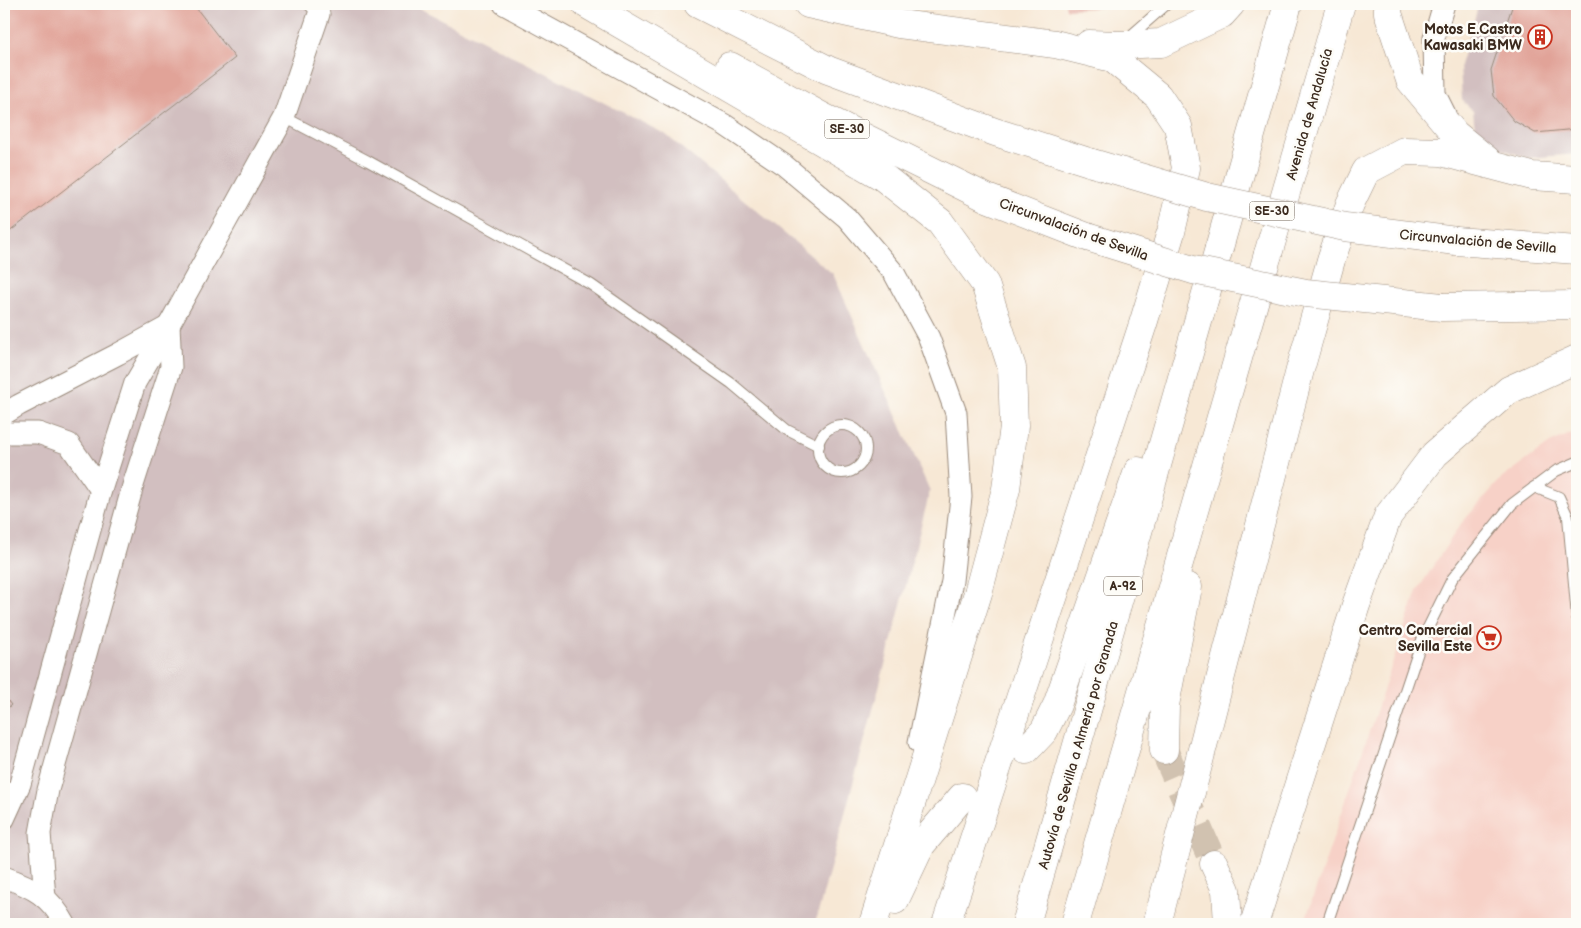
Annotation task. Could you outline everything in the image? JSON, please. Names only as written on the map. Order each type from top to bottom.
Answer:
[{"type":"main road","points":[[586,4],[883,177],[940,222],[984,284],[1012,368],[1014,426],[1006,489],[978,593],[871,924]]},
{"type":"main road","name":"Circunvalación de Sevilla","points":[[614,4],[821,116],[987,198],[1088,237],[1193,270],[1297,291],[1442,307],[1577,305]]},
{"type":"main road","name":"Circunvalación de Sevilla","points":[[698,4],[828,70],[995,132],[1208,197],[1345,227],[1456,242],[1577,250]]},
{"type":"main road","points":[[808,4],[899,24],[1055,44],[1120,45],[1161,43],[1222,14],[1231,4]]},
{"type":"main road","name":"Autovía de Sevilla a Almería por Granada","points":[[1026,924],[1288,4]]},
{"type":"main road","name":"Avenida de Andalucía","points":[[1216,432],[1341,4]]},
{"type":"main road","points":[[1388,4],[1388,13],[1410,80],[1455,134],[1494,166]]},
{"type":"main road","points":[[946,924],[1143,324],[1171,232],[1186,168],[1178,126],[1158,96],[1112,58],[1055,44]]},
{"type":"main road","points":[[1157,924],[1300,370],[1331,260],[1350,204],[1366,171],[1404,151],[1441,152],[1532,176],[1577,179]]},
{"type":"main road","points":[[1026,750],[1044,731],[1057,705],[1151,433],[1196,331]]},
{"type":"main road","points":[[1254,924],[1356,605],[1388,516],[1435,454],[1509,390],[1577,358]]},
{"type":"main road","points":[[1164,750],[1165,705],[1216,432]]},
{"type":"main road","points":[[1075,924],[1216,432]]},
{"type":"main road","points":[[883,924],[922,845],[962,797]]},
{"type":"main road","points":[[1214,864],[1226,890],[1228,924]]},
{"type":"street","points":[[504,4],[725,125],[784,165],[847,218],[894,273],[929,338],[956,413],[961,497],[952,581],[922,729],[871,924]]},
{"type":"street","points":[[1444,4],[1434,38],[1435,94],[1455,134]]},
{"type":"street","points":[[4,819],[20,784],[101,490],[135,383],[284,117],[313,9]]},
{"type":"street","points":[[4,414],[19,404],[118,354],[169,325]]},
{"type":"street","points":[[46,898],[40,833],[48,790],[134,482],[172,367],[169,325]]},
{"type":"street","points":[[4,433],[38,433],[69,444],[101,490]]},
{"type":"street","points":[[4,877],[26,884],[46,898],[65,924]]},
{"type":"lane","points":[[1120,45],[1167,4]]},
{"type":"lane","points":[[284,117],[368,161],[590,284],[731,383],[787,430],[819,446]]},
{"type":"lane","points":[[847,425],[861,433],[866,447],[862,462],[857,468],[842,473],[828,467],[822,461],[819,454],[819,446],[821,439],[832,427],[847,425]]},
{"type":"lane","points":[[1327,924],[1422,640],[1452,579],[1512,504],[1556,471],[1577,462]]},
{"type":"lane","points":[[1534,487],[1559,497],[1568,517],[1577,617]]},
{"type":"shaded area","points":[[4,4],[411,4],[665,134],[833,274],[930,491],[815,924],[4,924]]},
{"type":"shaded area","points":[[1479,4],[1577,4],[1577,154],[1528,158],[1496,147],[1475,129],[1473,111],[1462,100],[1460,65]]},
{"type":"shaded area","name":"Centro Comercial Sevilla Este","points":[[1577,431],[1577,924],[1304,924],[1417,591],[1460,525],[1501,479],[1550,443]]},
{"type":"building","points":[[4,4],[193,4],[235,58],[4,236]]},
{"type":"building","points":[[1065,4],[1109,4],[1099,8],[1066,9]]},
{"type":"building","name":"Motos E.Castro Kawasaki BMW","points":[[1513,4],[1577,4],[1577,129],[1535,133],[1514,121],[1494,96],[1491,70]]},
{"type":"building","points":[[4,696],[11,705],[4,711]]},
{"type":"tunnel","points":[[1164,750],[1214,864]]},
{"type":"place","name":"Motos E.Castro Kawasaki BMW","points":[[1540,37]]},
{"type":"place","name":"Centro Comercial Sevilla Este","points":[[1489,638]]}]
